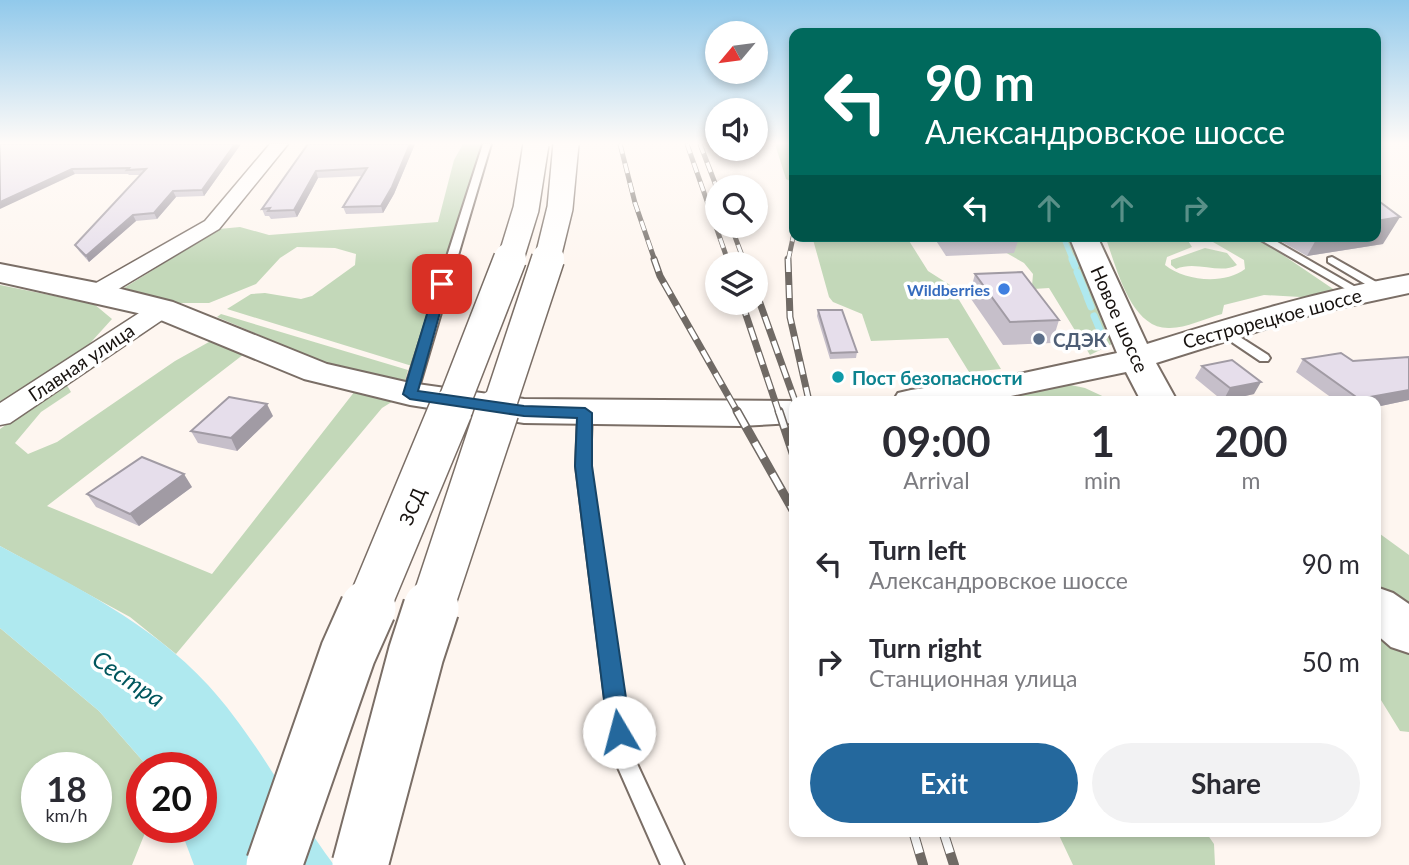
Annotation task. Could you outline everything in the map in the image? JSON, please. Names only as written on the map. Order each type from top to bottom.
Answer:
[{"type":"main road","name":"ЗСД","points":[[274,865],[348,653],[415,500],[514,250],[530,184]]},
{"type":"main road","points":[[360,865],[416,654],[551,250],[561,208],[563,184]]},
{"type":"main road","name":"Новое шоссе","points":[[1086,242],[1136,358],[1157,396]]},
{"type":"main road","points":[[0,273],[97,292],[162,309],[316,372],[410,394],[524,411],[740,415],[789,411]]},
{"type":"main road","name":"Сестрорецкое шоссе","points":[[946,396],[1015,386],[1136,358],[1221,329],[1383,289]]},
{"type":"main road","points":[[1381,611],[1409,632]]},
{"type":"street","points":[[97,292],[212,225],[246,184]]},
{"type":"street","name":"Главная улица","points":[[0,416],[162,309]]},
{"type":"lane","points":[[410,394],[475,184]]},
{"type":"lane","points":[[1273,242],[1383,289]]},
{"type":"lane","points":[[1332,261],[1383,289]]},
{"type":"lane","points":[[1221,329],[1264,358]]},
{"type":"lane","points":[[585,413],[583,466],[622,754],[673,865]]},
{"type":"green space","points":[[448,184],[474,184],[412,366],[227,309],[251,294],[265,293],[301,299],[312,296],[355,265],[356,254],[335,248],[297,247],[280,258],[256,284],[209,303],[179,303],[124,288],[219,229],[240,227],[269,235],[438,222]]},
{"type":"green space","points":[[814,242],[910,242],[928,271],[950,285],[1001,369],[969,372],[948,338],[871,341],[862,314],[833,302],[829,297]]},
{"type":"green space","points":[[987,242],[1072,242],[1114,343],[1090,355],[1049,288],[1018,290],[1032,286],[1033,274],[1024,263]]},
{"type":"green space","points":[[1107,242],[1189,242],[1192,247],[1167,257],[1165,265],[1183,275],[1216,279],[1245,269],[1244,260],[1213,242],[1264,242],[1339,293],[1318,298],[1264,295],[1224,305],[1222,314],[1170,328],[1156,326],[1145,319],[1127,294]]},
{"type":"green space","points":[[1205,248],[1227,253],[1237,265],[1223,269],[1192,266],[1176,269],[1171,265],[1171,260]]},
{"type":"green space","points":[[0,285],[94,304],[112,319],[83,351],[0,404]]},
{"type":"green space","points":[[221,314],[408,370],[405,381],[321,361],[217,317]]},
{"type":"green space","points":[[225,333],[406,393],[382,408],[176,654],[130,617],[0,546],[0,429],[65,382],[71,392],[41,412],[15,443],[28,454],[57,442],[175,361]],"holes":[[[244,354],[301,378],[355,391],[212,574],[47,506]]]},
{"type":"green space","points":[[1066,384],[1085,388],[1102,396],[1010,396]]},
{"type":"green space","points":[[1381,535],[1409,555],[1409,606],[1381,586]]},
{"type":"green space","points":[[0,628],[99,711],[135,752],[126,752],[126,843],[141,843],[132,865],[0,865]]},
{"type":"green space","points":[[1381,632],[1409,653],[1409,732],[1400,731],[1381,700]]},
{"type":"green space","points":[[1060,837],[1209,837],[1214,844],[1215,865],[1073,865]]},
{"type":"water","name":"Сестра","points":[[0,546],[110,607],[161,642],[185,663],[208,685],[243,728],[334,865],[194,865],[186,843],[217,843],[217,752],[135,752],[99,711],[0,628]]},
{"type":"building","points":[[0,184],[38,184],[0,202]]},
{"type":"building","points":[[132,184],[206,184],[202,190],[173,191],[154,213],[133,215],[86,256],[75,245]]},
{"type":"building","points":[[279,184],[308,184],[294,210],[262,209]]},
{"type":"building","points":[[357,184],[393,184],[381,206],[343,207]]},
{"type":"building","points":[[1381,203],[1400,217],[1381,220]]},
{"type":"building","points":[[1022,272],[1059,320],[1010,322],[975,274]]},
{"type":"building","points":[[818,310],[842,310],[857,352],[831,353]]},
{"type":"building","points":[[1341,353],[1353,361],[1409,357],[1409,390],[1376,396],[1355,396],[1303,359]]},
{"type":"building","points":[[1232,360],[1261,382],[1230,388],[1202,366]]},
{"type":"building","points":[[229,397],[267,404],[231,438],[191,431]]},
{"type":"building","points":[[142,457],[184,474],[130,514],[87,494]]},
{"type":"waterway","points":[[1065,242],[1073,261]]},
{"type":"waterway","points":[[1072,259],[1075,266]]},
{"type":"waterway","points":[[1077,272],[1086,294]]},
{"type":"waterway","points":[[1087,297],[1091,307]]},
{"type":"waterway","points":[[1094,316],[1102,335]]},
{"type":"railway","points":[[630,184],[655,261]]},
{"type":"railway","points":[[701,184],[725,252]]},
{"type":"railway","points":[[735,238],[741,252]]},
{"type":"railway","points":[[788,261],[792,242]]},
{"type":"railway","points":[[654,259],[660,276],[738,413]]},
{"type":"railway","points":[[788,261],[790,317],[808,396]]},
{"type":"railway","points":[[746,315],[779,413]]},
{"type":"railway","points":[[764,315],[793,396]]},
{"type":"railway","points":[[737,411],[789,503]]},
{"type":"railway","points":[[779,411],[789,441]]},
{"type":"railway","points":[[915,837],[923,865]]},
{"type":"railway","points":[[945,837],[954,865]]},
{"type":"place","name":"Wildberries","points":[[1004,289]]},
{"type":"place","name":"СДЭК","points":[[1039,339]]},
{"type":"place","name":"Пост безопасности","points":[[838,377]]},
{"type":"route","points":[[442,284],[410,394],[524,411],[585,413],[583,466],[619,732]]}]
